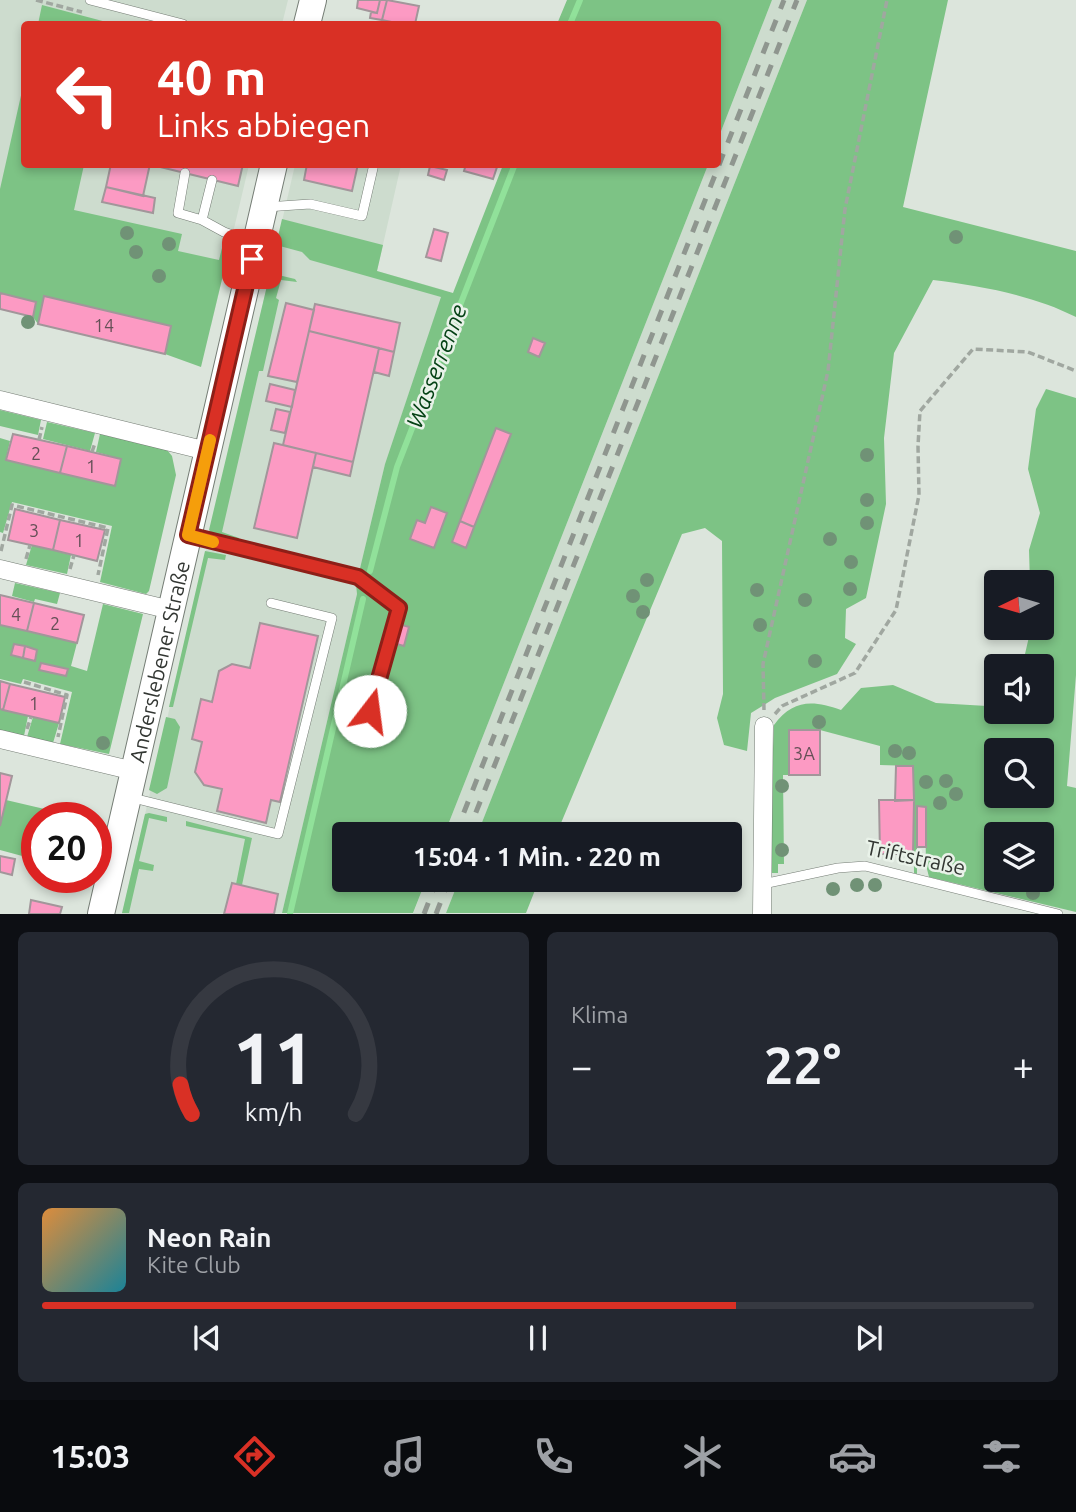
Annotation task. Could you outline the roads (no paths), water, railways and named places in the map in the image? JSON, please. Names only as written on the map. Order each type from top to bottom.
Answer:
[{"type":"main road","points":[[308,21],[313,0]]},
{"type":"main road","name":"Anderslebener Straße","points":[[101,914],[273,168]]},
{"type":"street","points":[[0,400],[208,451]]},
{"type":"street","points":[[0,569],[171,610]]},
{"type":"street","points":[[762,914],[764,726]]},
{"type":"street","points":[[0,739],[131,784]]},
{"type":"lane","points":[[90,0],[171,21]]},
{"type":"lane","points":[[264,207],[310,204],[362,216],[373,168]]},
{"type":"lane","points":[[185,173],[177,213],[202,220],[256,244]]},
{"type":"lane","points":[[202,220],[212,180]]},
{"type":"lane","points":[[188,535],[358,577],[399,608],[370,711]]},
{"type":"lane","points":[[131,784],[278,834],[332,618],[271,603]]},
{"type":"lane","name":"Triftstraße","points":[[763,884],[838,868],[865,866],[1058,914]]},
{"type":"waterway","name":"Wasserrenne","points":[[571,21],[580,0]]},
{"type":"waterway","name":"Wasserrenne","points":[[370,571],[397,467],[513,168]]},
{"type":"waterway","name":"Wasserrenne","points":[[290,914],[363,599]]},
{"type":"railway","points":[[721,160],[784,0]]},
{"type":"railway","points":[[472,822],[797,0]]},
{"type":"railway","points":[[460,822],[718,168]]},
{"type":"railway","points":[[424,914],[432,892]]},
{"type":"railway","points":[[436,914],[444,892]]}]
